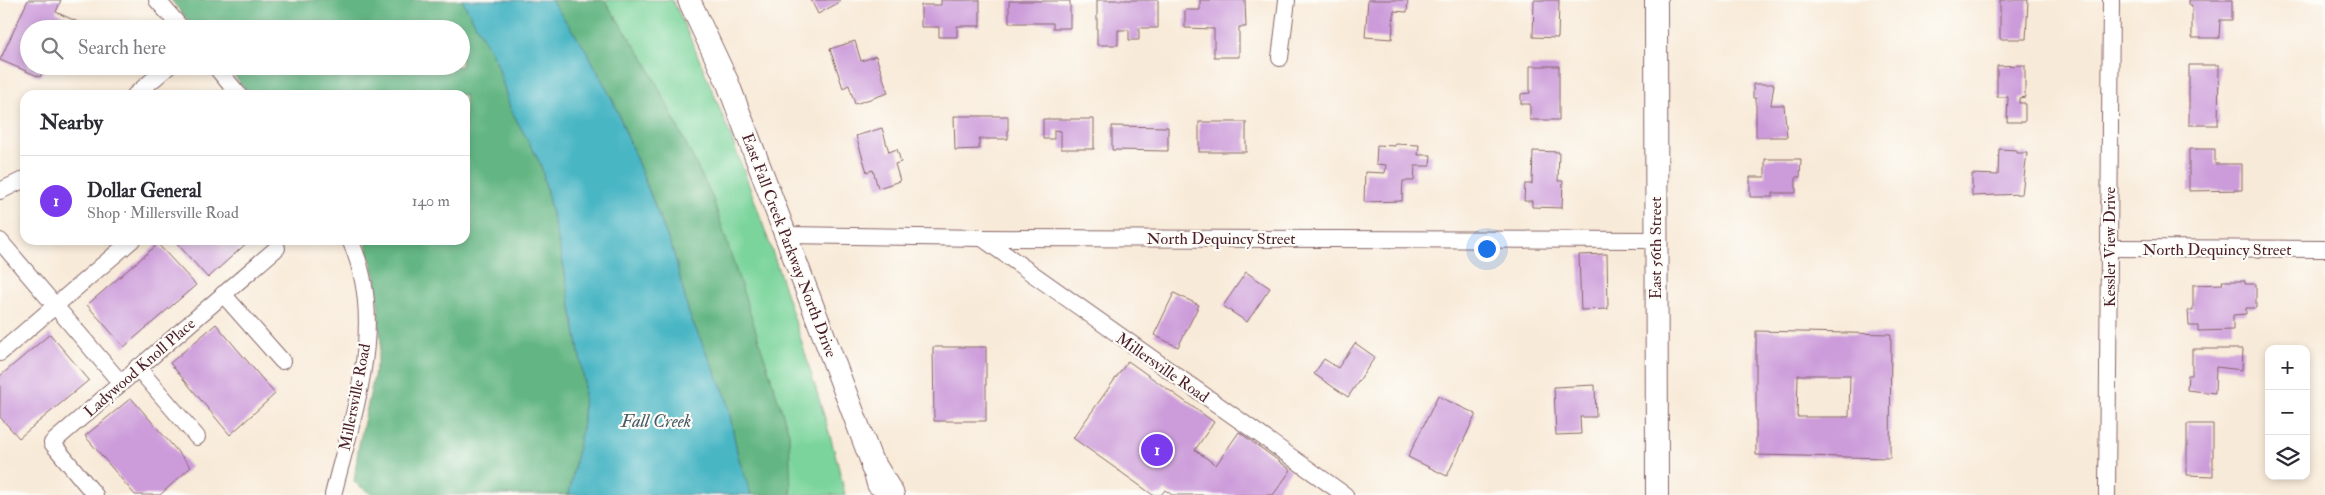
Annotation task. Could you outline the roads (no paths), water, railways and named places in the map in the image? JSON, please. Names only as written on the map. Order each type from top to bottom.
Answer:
[{"type":"main road","name":"East Fall Creek Parkway North Drive","points":[[689,0],[727,81],[874,466],[881,495]]},
{"type":"main road","name":"East 56th Street","points":[[1656,0],[1657,495]]},
{"type":"main road","points":[[874,466],[891,495]]},
{"type":"street","points":[[158,0],[175,20]]},
{"type":"street","points":[[1280,58],[1287,0]]},
{"type":"street","name":"Kessler View Drive","points":[[2107,495],[2111,0]]},
{"type":"street","points":[[141,90],[158,75]]},
{"type":"street","points":[[222,75],[235,90]]},
{"type":"street","points":[[0,191],[20,181]]},
{"type":"street","name":"North Dequincy Street","points":[[786,235],[982,238],[1655,240]]},
{"type":"street","name":"Millersville Road","points":[[982,238],[1345,495]]},
{"type":"street","points":[[0,242],[56,305],[120,382]]},
{"type":"street","points":[[0,353],[126,245]]},
{"type":"street","name":"Millersville Road","points":[[333,495],[366,352],[367,318],[362,276],[352,245]]},
{"type":"street","name":"Ladywood Knoll Place","points":[[95,495],[52,443],[120,382],[277,248]]},
{"type":"street","name":"North Dequincy Street","points":[[2108,248],[2325,249]]},
{"type":"street","points":[[223,294],[282,361]]},
{"type":"street","points":[[138,367],[197,436]]},
{"type":"water","name":"Fall Creek","points":[[462,0],[551,0],[588,53],[614,103],[674,254],[689,314],[726,396],[738,456],[751,495],[569,495],[583,422],[584,380],[564,268],[541,165],[510,108],[497,63]]},
{"type":"place","name":"Dollar General","points":[[1157,450]]}]
